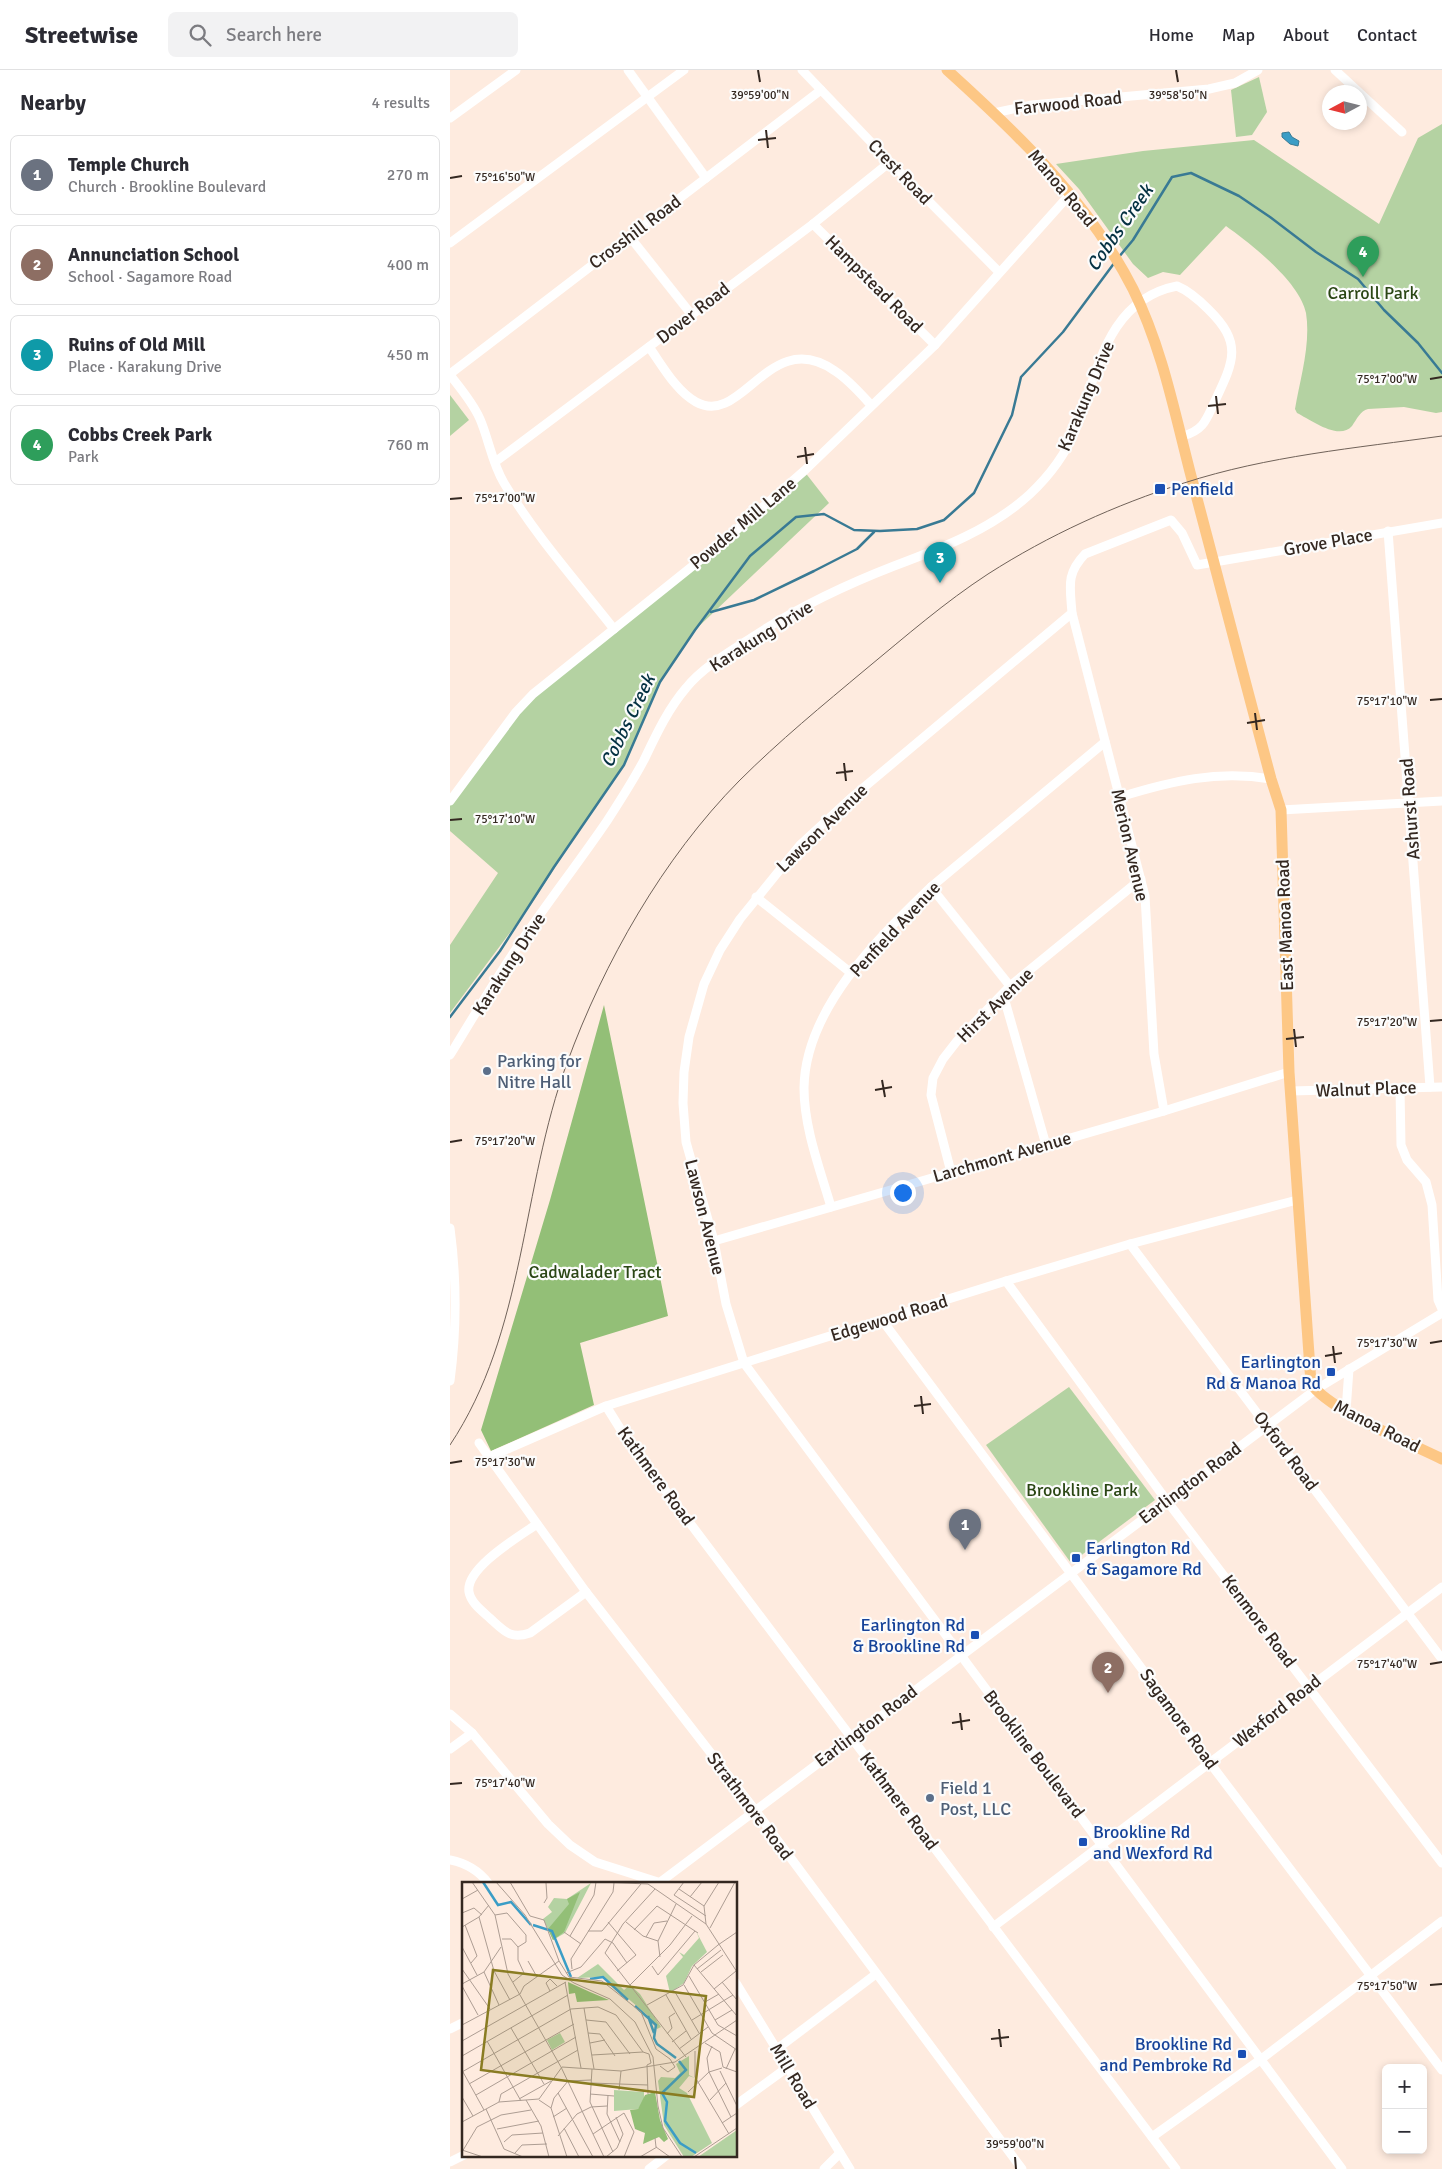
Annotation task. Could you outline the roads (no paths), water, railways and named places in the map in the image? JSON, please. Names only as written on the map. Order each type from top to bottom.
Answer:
[{"type":"main road","name":"Manoa Road","points":[[947,70],[994,113],[1071,193],[1111,252],[1138,303],[1165,370],[1190,470]]},
{"type":"main road","name":"East Manoa Road","points":[[1190,470],[1271,779],[1281,810],[1289,1072],[1309,1375],[1315,1390]]},
{"type":"main road","name":"Manoa Road","points":[[1315,1390],[1346,1411],[1442,1459]]},
{"type":"street","points":[[450,118],[505,73],[516,70]]},
{"type":"street","points":[[628,70],[706,178]]},
{"type":"street","points":[[450,244],[684,70]]},
{"type":"street","name":"Crest Road","points":[[802,70],[999,272]]},
{"type":"street","name":"Farwood Road","points":[[994,113],[1032,106],[1209,90],[1235,83],[1258,70]]},
{"type":"street","points":[[1335,70],[1402,132]]},
{"type":"street","name":"Crosshill Road","points":[[450,374],[821,90]]},
{"type":"street","name":"Dover Road","points":[[494,462],[813,224],[890,162]]},
{"type":"street","name":"Powder Mill Lane","points":[[450,801],[516,712],[533,694],[725,540],[804,471],[934,344],[1071,193]]},
{"type":"street","name":"Hampstead Road","points":[[813,224],[934,344]]},
{"type":"street","points":[[630,237],[691,314]]},
{"type":"street","points":[[1138,303],[1177,286],[1191,293],[1225,327],[1232,351],[1228,373],[1204,422],[1198,430],[1183,436]]},
{"type":"street","name":"Karakung Drive","points":[[450,1055],[514,952],[620,802],[661,726],[688,685],[709,667],[752,637],[810,604],[966,537],[995,520],[1028,495],[1053,469],[1064,452],[1074,433],[1100,356],[1108,340],[1138,303]]},
{"type":"street","points":[[649,347],[683,392],[702,404],[718,406],[729,402],[769,370],[782,363],[799,360],[816,362],[835,370],[871,405]]},
{"type":"street","points":[[450,374],[480,417],[494,462],[503,482],[526,515],[614,629]]},
{"type":"street","points":[[1072,612],[1069,581],[1075,565],[1085,554],[1166,521],[1171,520],[1182,533],[1197,565],[1215,561]]},
{"type":"street","name":"Grove Place","points":[[1215,561],[1442,523]]},
{"type":"street","name":"Ashurst Road","points":[[1388,532],[1430,1087]]},
{"type":"street","name":"Merion Avenue","points":[[1072,612],[1141,879],[1144,896],[1154,1054],[1164,1111]]},
{"type":"street","name":"Lawson Avenue","points":[[744,1364],[726,1304],[714,1241],[686,1142],[683,1103],[684,1072],[689,1037],[704,984],[720,950],[740,919],[800,845],[850,798],[1072,612]]},
{"type":"street","name":"Penfield Avenue","points":[[831,1207],[813,1144],[804,1088],[814,1039],[824,1014],[851,974],[882,938],[931,887],[1105,742]]},
{"type":"street","points":[[1120,797],[1168,782],[1212,776],[1244,775],[1271,779]]},
{"type":"street","points":[[1281,810],[1442,801]]},
{"type":"street","name":"Hirst Avenue","points":[[951,1172],[931,1095],[932,1078],[943,1059],[957,1041],[1010,986],[1141,879]]},
{"type":"street","points":[[931,887],[1010,986]]},
{"type":"street","points":[[756,897],[851,974]]},
{"type":"street","points":[[1003,994],[1046,1145]]},
{"type":"street","name":"Larchmont Avenue","points":[[714,1241],[1164,1111],[1289,1072]]},
{"type":"street","name":"Walnut Place","points":[[1291,1091],[1442,1087]]},
{"type":"street","points":[[1400,1088],[1401,1145],[1407,1160],[1426,1182],[1432,1205],[1438,1300],[1442,1311]]},
{"type":"street","name":"Edgewood Road","points":[[489,1456],[606,1406],[1130,1244],[1297,1200]]},
{"type":"street","points":[[450,1228],[456,1286],[454,1346],[450,1380]]},
{"type":"street","name":"Oxford Road","points":[[1130,1244],[1442,1659]]},
{"type":"street","name":"Kenmore Road","points":[[1006,1281],[1167,1500],[1442,1863]]},
{"type":"street","name":"Earlington Road","points":[[660,1882],[1266,1425],[1315,1390],[1442,1311]]},
{"type":"street","name":"Sagamore Road","points":[[882,1320],[1142,1668],[1210,1763],[1442,2070]]},
{"type":"street","name":"Brookline Boulevard","points":[[744,1364],[1342,2169]]},
{"type":"street","points":[[1346,1411],[1349,1369]]},
{"type":"street","name":"Kathmere Road","points":[[606,1406],[626,1438],[1176,2169]]},
{"type":"street","name":"Strathmore Road","points":[[479,1442],[586,1592],[755,1810],[1022,2169]]},
{"type":"street","points":[[537,1524],[481,1565],[470,1582],[469,1592],[477,1606],[507,1633],[520,1637],[530,1633],[586,1592]]},
{"type":"street","name":"Wexford Road","points":[[993,1927],[1442,1587]]},
{"type":"street","points":[[450,1714],[472,1733],[548,1824],[570,1845],[595,1862],[660,1882]]},
{"type":"street","points":[[450,1748],[472,1733]]},
{"type":"street","points":[[450,1860],[462,1862],[483,1876],[487,1882]]},
{"type":"street","points":[[1152,2137],[1260,2060],[1442,1921]]},
{"type":"street","points":[[777,2048],[876,1974]]},
{"type":"street","name":"Mill Road","points":[[738,1987],[850,2169]]},
{"type":"street","points":[[450,2029],[462,2023]]},
{"type":"street","points":[[738,2104],[788,2067]]},
{"type":"street","points":[[824,2169],[840,2153]]},
{"type":"street","points":[[450,2162],[462,2156]]},
{"type":"street","points":[[649,2169],[666,2156]]},
{"type":"water","points":[[1289,132],[1292,137],[1299,141],[1298,146],[1290,144],[1282,137],[1282,133]]},
{"type":"waterway","name":"Cobbs Creek","points":[[1118,258],[1133,240],[1172,177],[1191,173],[1239,196],[1316,252],[1358,279],[1384,310],[1418,343],[1442,373]]},
{"type":"waterway","name":"Cobbs Creek","points":[[450,1017],[500,951],[554,867],[624,765],[660,682],[695,630],[750,556],[796,517],[824,514],[854,530],[880,531],[917,529],[944,520],[974,493],[1012,415],[1021,377],[1063,332],[1115,262]]},
{"type":"waterway","name":"Cobbs Creek","points":[[711,612],[754,600],[814,571],[857,549],[874,532]]},
{"type":"tram line","points":[[450,1445],[475,1401],[494,1355],[520,1258],[540,1159],[552,1111],[567,1063],[582,1025],[618,950],[638,913],[661,877],[685,843],[739,781],[801,724],[941,608],[1011,560],[1083,522],[1133,501],[1184,483],[1247,466],[1279,459],[1442,436]]},
{"type":"place","name":"Cobbs Creek Park","points":[[1363,277]]},
{"type":"place","name":"Penfield","points":[[1160,489]]},
{"type":"place","name":"Ruins of Old Mill","points":[[940,583]]},
{"type":"place","name":"Parking for Nitre Hall","points":[[487,1071]]},
{"type":"place","name":"Earlington Rd & Manoa Rd","points":[[1331,1372]]},
{"type":"place","name":"Temple Church","points":[[965,1550]]},
{"type":"place","name":"Earlington Rd & Sagamore Rd","points":[[1076,1558]]},
{"type":"place","name":"Earlington Rd & Brookline Rd","points":[[975,1635]]},
{"type":"place","name":"Annunciation School","points":[[1108,1693]]},
{"type":"place","name":"Field 1 Post, LLC","points":[[930,1798]]},
{"type":"place","name":"Brookline Rd and Wexford Rd","points":[[1083,1842]]},
{"type":"place","name":"Brookline Rd and Pembroke Rd","points":[[1242,2054]]},
{"type":"park label","name":"Carroll Park","points":[[1373,293]]},
{"type":"park label","name":"Cadwalader Tract","points":[[595,1272]]},
{"type":"park label","name":"Brookline Park","points":[[1082,1490]]}]
